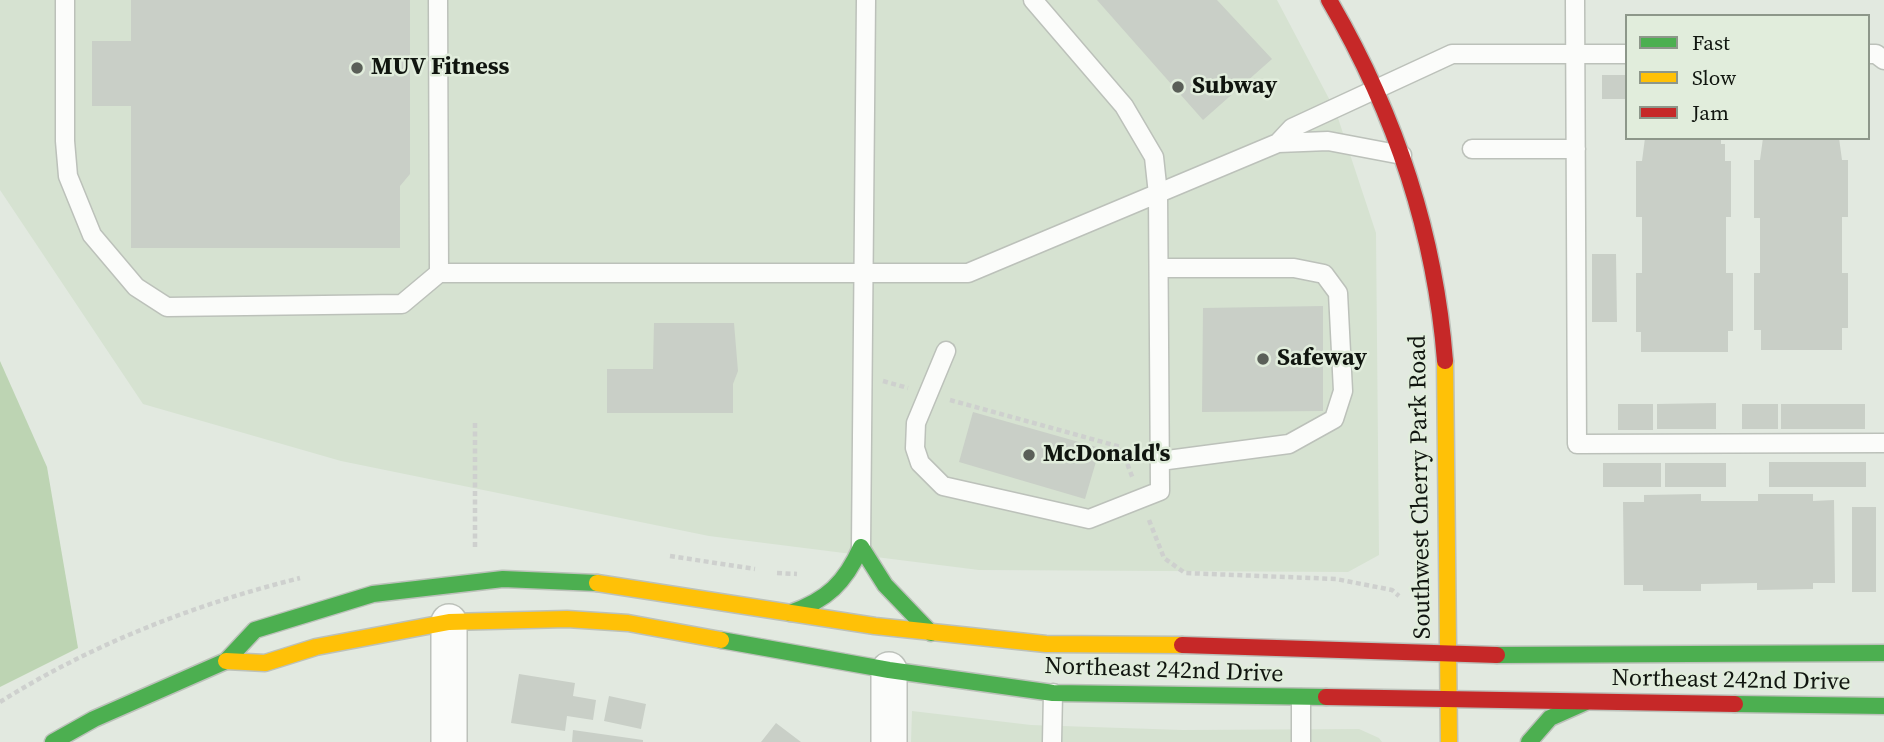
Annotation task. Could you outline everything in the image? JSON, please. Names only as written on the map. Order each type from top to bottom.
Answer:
[{"type":"main road","name":"Southwest Cherry Park Road","points":[[1329,0],[1377,89],[1404,156],[1426,239],[1444,352],[1449,742]]},
{"type":"main road","points":[[790,613],[821,603],[844,583],[861,547]]},
{"type":"main road","points":[[861,547],[885,585],[931,634]]},
{"type":"main road","name":"Northeast 242nd Drive","points":[[226,661],[255,630],[298,614],[373,594],[475,581],[558,579],[607,583],[931,634],[1046,643],[1272,646],[1448,653],[1884,653]]},
{"type":"main road","name":"Northeast 242nd Drive","points":[[226,661],[265,663],[316,647],[449,622],[568,619],[628,623],[889,670],[1053,693],[1884,706]]},
{"type":"main road","points":[[53,742],[94,719],[226,661]]},
{"type":"main road","points":[[1529,742],[1550,718],[1586,702]]},
{"type":"street","points":[[449,622],[449,742]]},
{"type":"street","points":[[889,670],[889,742]]},
{"type":"lane","points":[[65,0],[65,141],[68,176],[92,235],[136,287],[167,307],[402,304],[439,273],[968,273],[1278,143],[1328,141],[1404,156]]},
{"type":"lane","points":[[438,0],[439,273]]},
{"type":"lane","points":[[861,547],[866,0]]},
{"type":"lane","points":[[946,351],[916,423],[915,448],[920,463],[928,474],[943,486],[1089,519],[1160,491],[1158,194],[1154,157],[1124,106],[1032,0]]},
{"type":"lane","points":[[1575,0],[1577,444],[1884,443]]},
{"type":"lane","points":[[1278,143],[1292,128],[1452,54],[1625,54]]},
{"type":"lane","points":[[1472,149],[1576,149]]},
{"type":"lane","points":[[1159,268],[1294,268],[1324,274],[1338,293],[1342,391],[1334,419],[1289,444],[1160,461]]},
{"type":"lane","points":[[1052,742],[1053,693]]},
{"type":"lane","points":[[1301,698],[1301,742]]},
{"type":"path","points":[[475,423],[475,581]]},
{"type":"shaded area","points":[[0,0],[1277,0],[1336,112],[1376,233],[1379,555],[1348,572],[979,570],[709,536],[341,461],[143,404],[0,190]]},
{"type":"shaded area","points":[[912,711],[1031,725],[1183,730],[1359,729],[1382,742],[911,742]]},
{"type":"green space","points":[[0,361],[47,467],[78,648],[0,687]]},
{"type":"building","points":[[131,0],[410,0],[410,174],[400,186],[400,248],[131,248],[131,106],[92,106],[92,41],[131,41]]},
{"type":"building","points":[[1097,0],[1217,0],[1272,59],[1203,120]]},
{"type":"building","points":[[1602,75],[1625,75],[1625,99],[1602,99]]},
{"type":"building","points":[[1645,140],[1721,140],[1721,144],[1725,144],[1725,161],[1731,161],[1731,217],[1726,217],[1726,273],[1733,273],[1733,331],[1728,331],[1728,352],[1641,352],[1641,332],[1636,332],[1636,273],[1642,273],[1642,217],[1636,217],[1636,161],[1642,161]]},
{"type":"building","points":[[1763,140],[1839,140],[1842,160],[1848,160],[1848,217],[1842,217],[1842,273],[1848,273],[1848,328],[1842,328],[1842,350],[1761,350],[1761,330],[1754,330],[1754,273],[1760,273],[1760,218],[1754,218],[1754,160],[1760,160]]},
{"type":"building","points":[[1592,254],[1616,254],[1617,322],[1592,322]]},
{"type":"building","name":"Safeway","points":[[1323,306],[1323,411],[1202,412],[1203,308]]},
{"type":"building","points":[[654,323],[734,323],[738,371],[733,384],[733,413],[607,413],[607,369],[653,369]]},
{"type":"building","points":[[1716,403],[1716,429],[1657,429],[1657,404]]},
{"type":"building","points":[[1618,404],[1653,404],[1653,430],[1618,430]]},
{"type":"building","points":[[1742,404],[1778,404],[1778,429],[1742,429]]},
{"type":"building","points":[[1781,404],[1865,404],[1865,429],[1781,429]]},
{"type":"building","name":"McDonald's","points":[[973,412],[1100,448],[1085,499],[959,462]]},
{"type":"building","points":[[1769,462],[1866,462],[1866,487],[1769,487]]},
{"type":"building","points":[[1603,463],[1661,463],[1661,487],[1603,487]]},
{"type":"building","points":[[1665,463],[1726,463],[1726,487],[1665,487]]},
{"type":"building","points":[[1701,494],[1701,501],[1758,501],[1758,494],[1813,494],[1813,501],[1834,500],[1835,583],[1813,583],[1813,589],[1757,590],[1757,583],[1701,584],[1701,591],[1643,591],[1643,585],[1624,585],[1623,502],[1644,502],[1644,495]]},
{"type":"building","points":[[1852,507],[1876,507],[1876,592],[1852,592]]},
{"type":"building","points":[[519,674],[575,683],[573,696],[596,700],[593,720],[567,716],[565,731],[511,723]]},
{"type":"building","points":[[609,696],[646,704],[641,729],[604,721]]},
{"type":"building","points":[[776,723],[801,742],[761,742]]},
{"type":"building","points":[[573,730],[643,740],[643,742],[572,742]]},
{"type":"traffic: fast","points":[[861,547],[885,585],[931,633]]},
{"type":"traffic: fast","points":[[790,613],[825,596],[833,589],[848,571],[861,547]]},
{"type":"traffic: fast","points":[[53,742],[94,719],[226,661],[255,630],[373,594],[503,579],[597,583]]},
{"type":"traffic: fast","points":[[721,640],[889,670],[1053,693],[1326,697]]},
{"type":"traffic: fast","points":[[1497,655],[1884,653]]},
{"type":"traffic: fast","points":[[1529,742],[1550,718],[1586,702]]},
{"type":"traffic: fast","points":[[1735,704],[1884,706]]},
{"type":"traffic: slow","points":[[1445,361],[1449,742]]},
{"type":"traffic: slow","points":[[597,583],[875,626],[1046,644],[1182,645]]},
{"type":"traffic: slow","points":[[226,661],[265,663],[316,647],[449,622],[567,619],[628,623],[721,640]]},
{"type":"traffic: jam","points":[[1329,0],[1373,85],[1408,174],[1432,266],[1445,361]]},
{"type":"traffic: jam","points":[[1182,645],[1497,655]]},
{"type":"traffic: jam","points":[[1326,697],[1735,704]]},
{"type":"place","name":"MUV Fitness","points":[[357,68]]},
{"type":"place","name":"Subway","points":[[1178,87]]},
{"type":"place","name":"Safeway","points":[[1263,359]]},
{"type":"place","name":"McDonald's","points":[[1029,455]]}]
